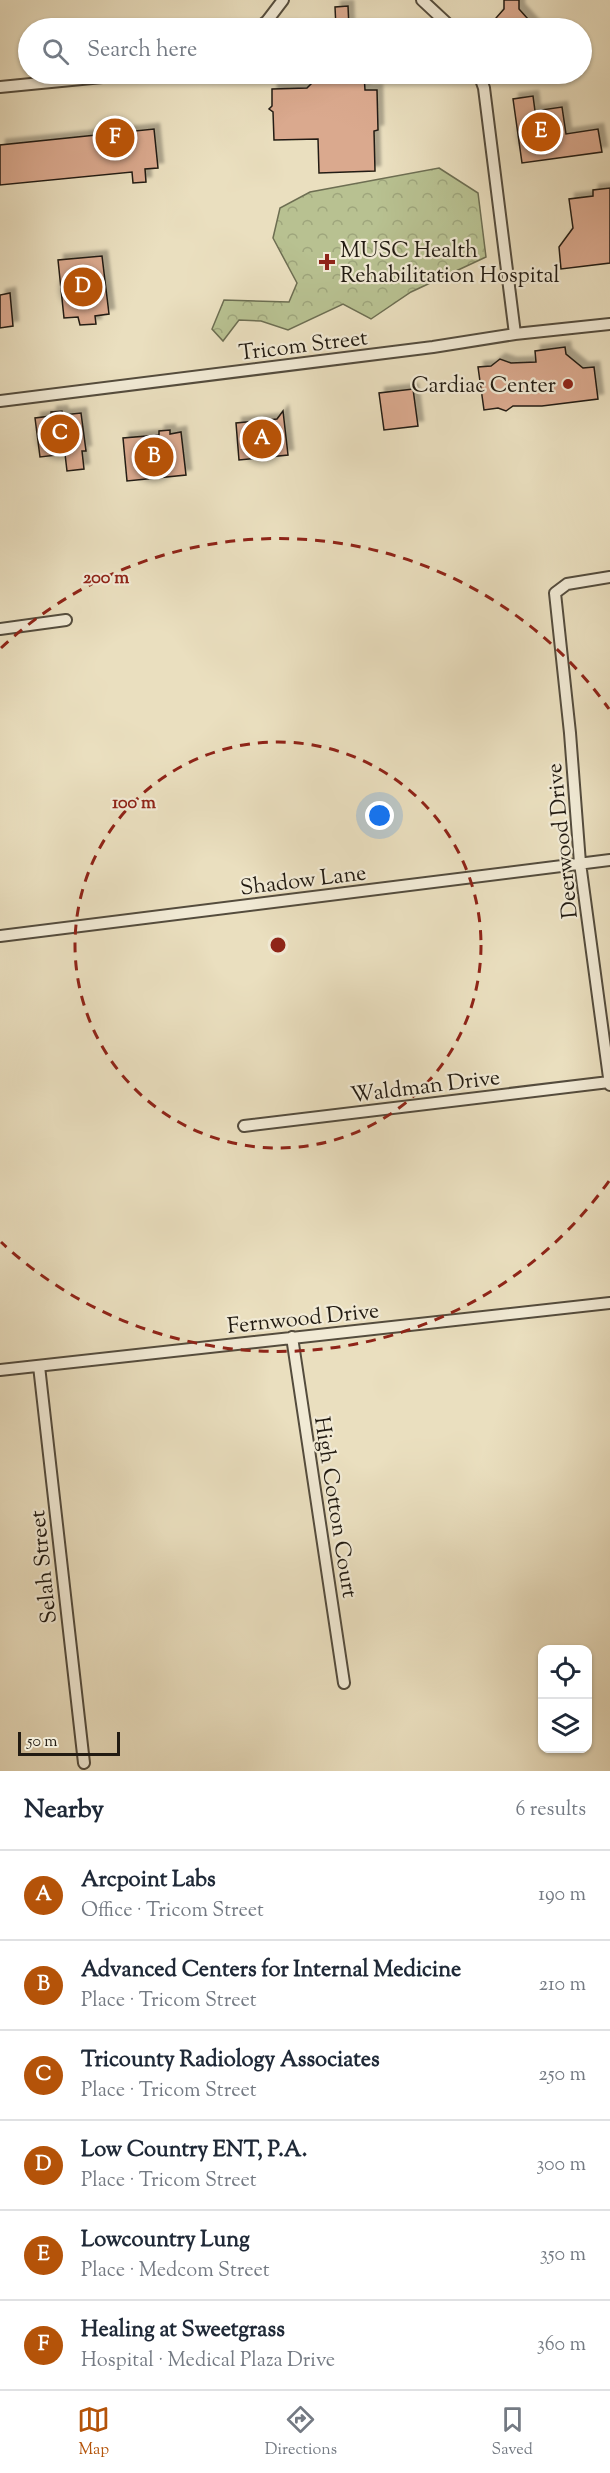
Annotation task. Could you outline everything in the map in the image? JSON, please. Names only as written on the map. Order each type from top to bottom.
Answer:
[{"type":"street","points":[[269,18],[283,0]]},
{"type":"street","points":[[422,0],[441,18]]},
{"type":"street","points":[[0,87],[31,84]]},
{"type":"street","points":[[481,84],[515,334]]},
{"type":"street","name":"Tricom Street","points":[[0,401],[414,349],[515,334],[610,324]]},
{"type":"street","name":"Deerwood Drive","points":[[610,577],[567,584],[555,593],[570,733],[580,863],[605,1015],[610,1083]]},
{"type":"street","points":[[0,629],[66,620]]},
{"type":"street","name":"Shadow Lane","points":[[0,936],[610,860]]},
{"type":"street","name":"Waldman Drive","points":[[244,1126],[610,1083]]},
{"type":"street","name":"Fernwood Drive","points":[[0,1370],[610,1303]]},
{"type":"street","name":"High Cotton Court","points":[[292,1337],[344,1683]]},
{"type":"street","name":"Selah Street","points":[[39,1366],[84,1763]]},
{"type":"green space","points":[[439,168],[478,193],[486,257],[411,292],[371,319],[343,304],[288,330],[261,321],[239,320],[223,341],[212,329],[224,300],[289,302],[297,283],[273,238],[280,208],[310,192]]},
{"type":"building","points":[[504,0],[519,0],[519,9],[527,18],[496,18],[504,9]]},
{"type":"building","points":[[348,6],[349,18],[336,18],[335,7]]},
{"type":"building","points":[[311,84],[365,84],[365,90],[377,90],[378,130],[374,131],[375,171],[319,173],[318,139],[274,140],[273,112],[269,109],[272,106],[272,89],[307,88]]},
{"type":"building","points":[[533,96],[535,111],[562,107],[566,134],[598,129],[602,152],[522,163],[513,99]]},
{"type":"building","points":[[154,129],[158,168],[145,169],[146,182],[133,183],[132,172],[0,185],[0,145]]},
{"type":"building","points":[[610,188],[610,263],[561,269],[559,247],[573,228],[569,199],[593,196],[593,190]]},
{"type":"building","points":[[102,256],[109,314],[95,316],[96,324],[80,325],[78,317],[64,318],[58,260]]},
{"type":"building","points":[[10,293],[13,326],[0,328],[0,295]]},
{"type":"building","points":[[565,347],[566,354],[583,368],[594,367],[598,399],[542,406],[513,406],[506,411],[498,408],[484,410],[478,367],[491,366],[500,359],[511,363],[536,362],[535,351]]},
{"type":"building","points":[[413,389],[418,426],[384,430],[379,393]]},
{"type":"building","points":[[62,411],[63,415],[81,413],[86,451],[82,451],[84,469],[67,471],[65,454],[40,457],[35,418],[51,416],[51,412]]},
{"type":"building","points":[[283,411],[288,455],[239,460],[236,423],[277,419]]},
{"type":"building","points":[[170,430],[170,434],[181,432],[186,475],[127,481],[123,438],[159,435],[159,431]]},
{"type":"place","name":"Lowcountry Lung","points":[[541,132]]},
{"type":"place","name":"Healing at Sweetgrass","points":[[115,138]]},
{"type":"place","name":"MUSC Health Rehabilitation Hospital","points":[[327,262]]},
{"type":"place","name":"Low Country ENT, P.A.","points":[[83,287]]},
{"type":"place","name":"Cardiac Center","points":[[568,384]]},
{"type":"place","name":"Tricounty Radiology Associates","points":[[60,434]]},
{"type":"place","name":"Arcpoint Labs","points":[[262,439]]},
{"type":"place","name":"Advanced Centers for Internal Medicine","points":[[154,457]]}]
